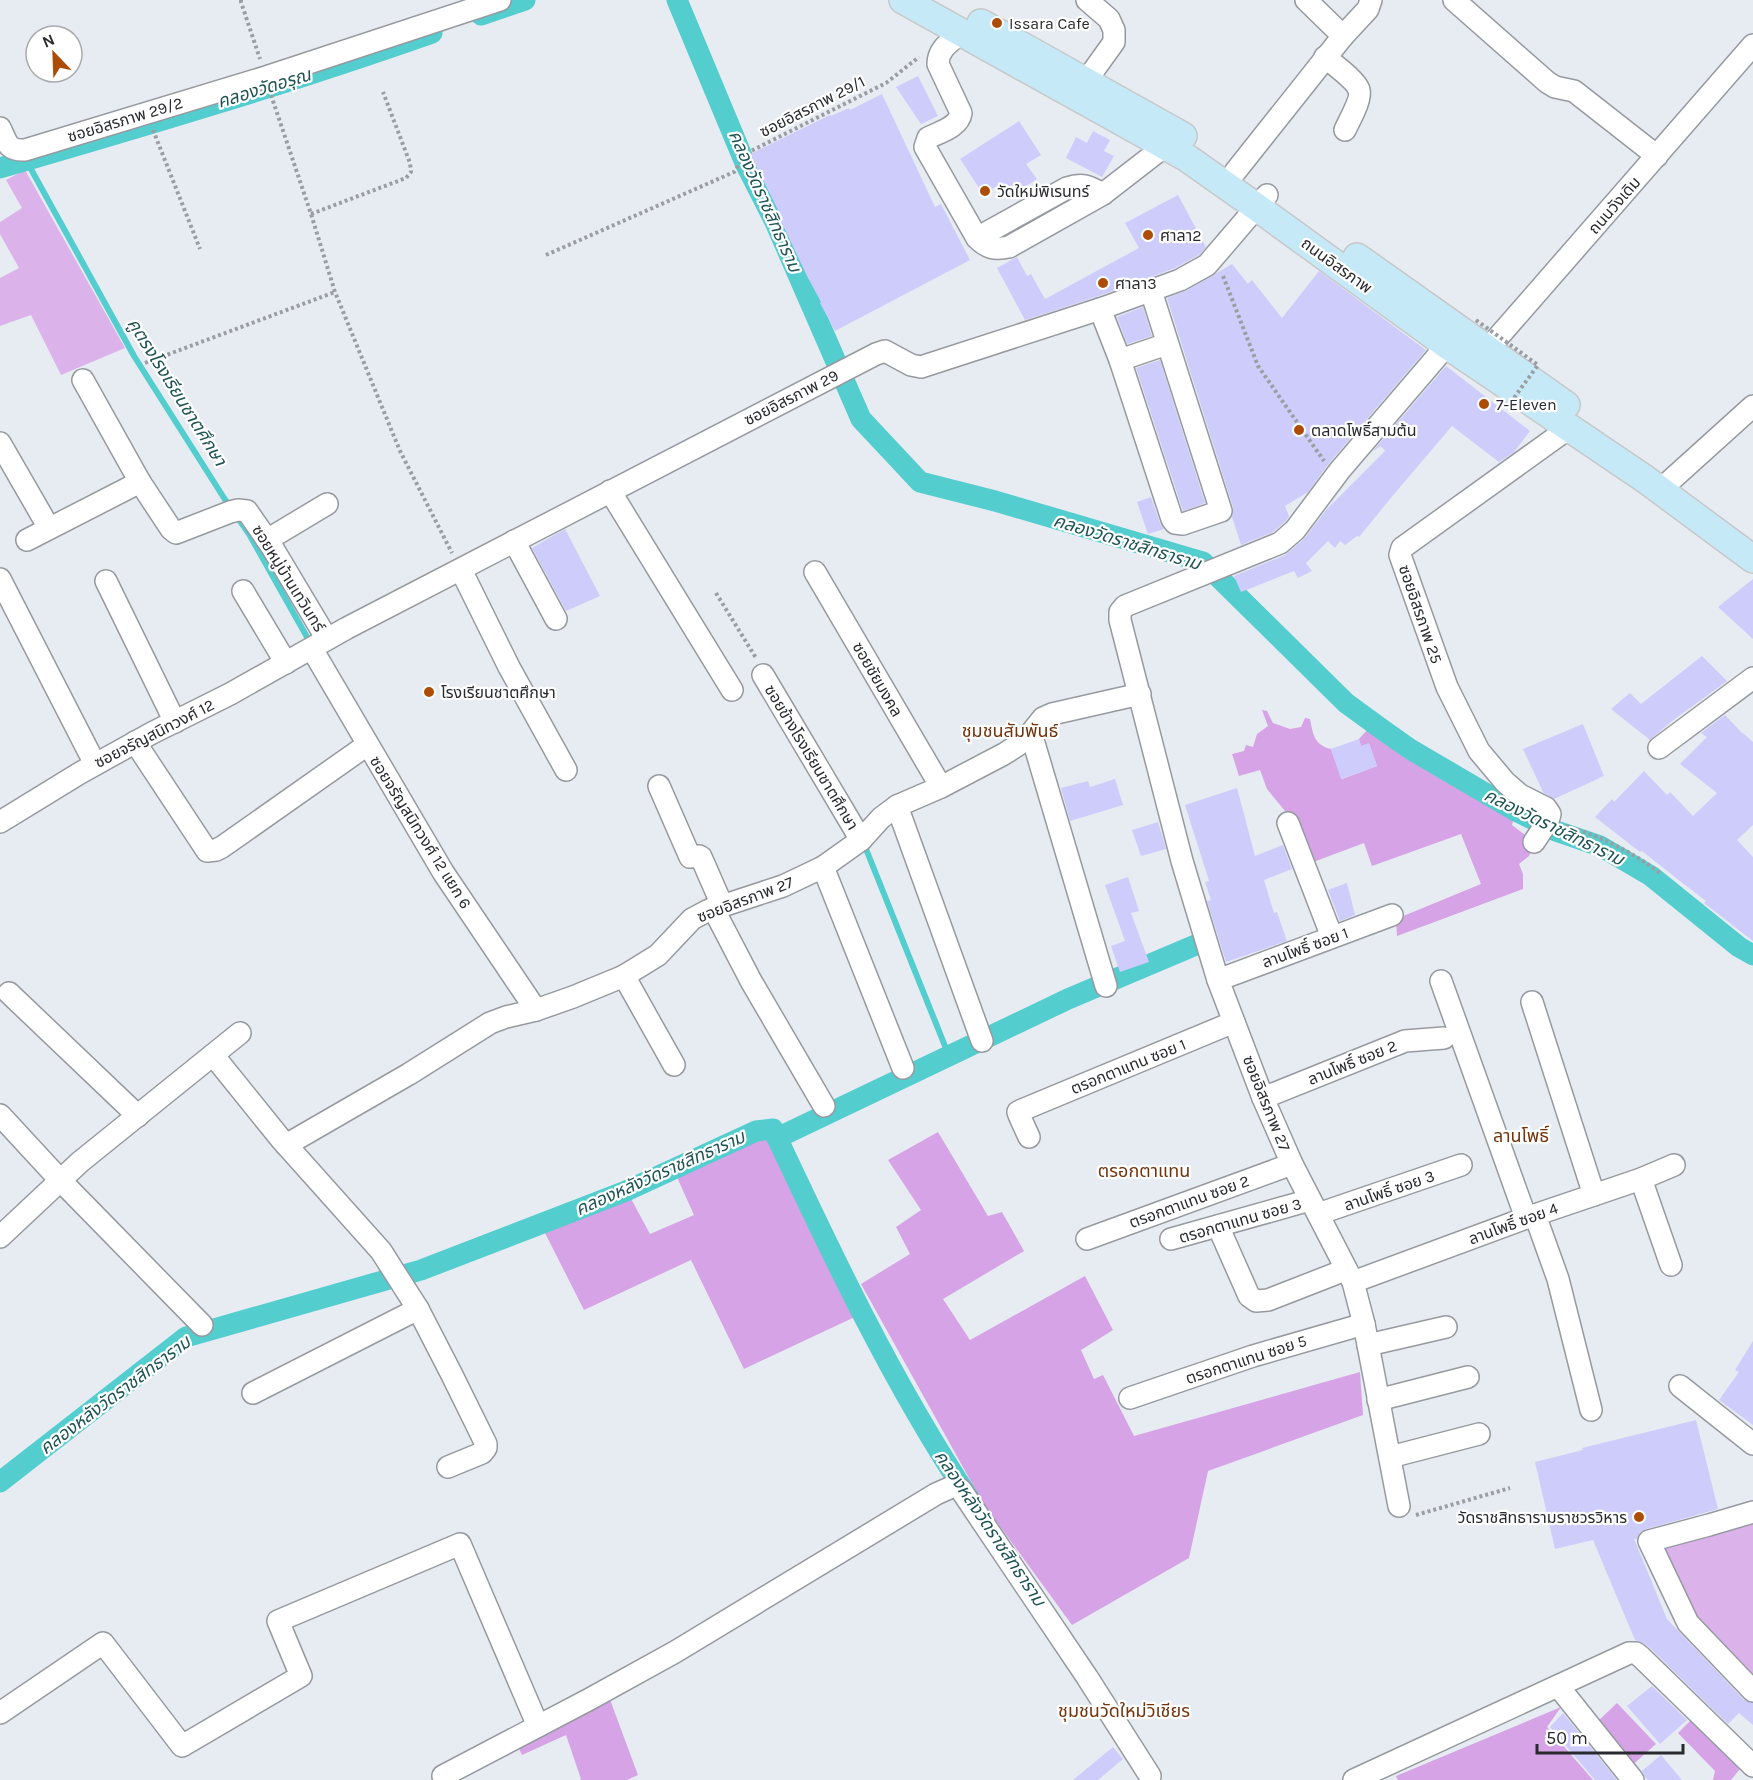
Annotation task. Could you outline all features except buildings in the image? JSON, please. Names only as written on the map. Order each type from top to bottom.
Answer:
[{"type":"main road","name":"ถนนอิสรภาพ","points":[[904,0],[1262,201],[1447,345],[1482,357],[1569,428],[1666,485],[1753,559]]},
{"type":"main road","points":[[941,0],[1172,129],[1235,172],[1262,201],[1482,357],[1666,485],[1753,538]]},
{"type":"street","name":"ซอยอิสรภาพ 29/2","points":[[0,128],[9,147],[16,151],[25,150],[266,76],[500,0]]},
{"type":"street","points":[[1086,81],[1114,42],[1114,30],[1109,19],[1087,0]]},
{"type":"street","points":[[1306,0],[1342,36]]},
{"type":"street","points":[[1235,172],[1342,36],[1368,9],[1371,0]]},
{"type":"street","points":[[1454,0],[1547,82],[1555,87],[1574,91],[1657,156]]},
{"type":"street","points":[[961,33],[938,55],[938,64],[961,113],[960,120],[955,125],[928,138],[925,147],[977,238],[1067,188],[1080,184],[1103,194],[1165,146]]},
{"type":"street","name":"ถนนวังเดิม","points":[[1482,357],[1753,45]]},
{"type":"street","points":[[1325,57],[1354,82],[1359,90],[1359,98],[1345,130]]},
{"type":"street","name":"ซอยอิสรภาพ 29","points":[[319,644],[822,381],[885,351],[911,365],[921,367],[1100,309],[1180,280],[1207,265],[1262,201]]},
{"type":"street","points":[[1100,309],[1120,360],[1172,519],[1175,523],[1183,524],[1221,511],[1151,291]]},
{"type":"street","points":[[1120,360],[1167,344]]},
{"type":"street","name":"ซอยอิสรภาพ 27","points":[[1399,1506],[1364,1324],[1349,1276],[1292,1164],[1263,1098],[1218,980],[1182,861],[1120,620],[1120,612],[1125,606],[1281,543],[1306,518],[1335,477],[1447,345]]},
{"type":"street","name":"ซอยหมู่บ้านเทวินทร์","points":[[83,380],[140,482],[176,533],[234,511],[247,511],[267,540],[319,644]]},
{"type":"street","points":[[1666,485],[1753,406]]},
{"type":"street","name":"ซอยอิสรภาพ 25","points":[[1548,816],[1520,795],[1493,770],[1479,751],[1447,687],[1400,555],[1402,548],[1569,428]]},
{"type":"street","points":[[0,443],[50,528]]},
{"type":"street","points":[[27,540],[140,482]]},
{"type":"street","points":[[610,491],[732,690]]},
{"type":"street","points":[[267,540],[327,504]]},
{"type":"street","points":[[514,542],[556,619]]},
{"type":"street","points":[[461,570],[509,667],[566,770]]},
{"type":"street","name":"ซอยชัยมงคล","points":[[815,572],[941,787]]},
{"type":"street","points":[[0,579],[95,764]]},
{"type":"street","points":[[106,581],[175,722]]},
{"type":"street","points":[[243,591],[286,663]]},
{"type":"street","name":"ซอยจรัญสนิทวงศ์ 12","points":[[0,822],[95,764],[230,694],[319,644]]},
{"type":"street","name":"ซอยจรัญสนิทวงศ์ 12 แยก 6","points":[[319,644],[367,745],[443,872],[536,1010]]},
{"type":"street","name":"ซอยข้างโรงเรียนชาตศึกษา","points":[[764,675],[861,840]]},
{"type":"street","points":[[1659,748],[1753,678]]},
{"type":"street","name":"ซอยอิสรภาพ 27","points":[[286,1145],[409,1074],[490,1023],[536,1010],[624,976],[658,955],[692,919],[717,907],[783,886],[823,867],[861,840],[897,806],[941,787],[1018,745],[1043,718],[1140,694]]},
{"type":"street","points":[[1031,733],[1106,986]]},
{"type":"street","points":[[135,742],[207,851],[222,847],[367,745]]},
{"type":"street","points":[[659,786],[690,857],[701,857],[717,907],[751,981],[824,1106]]},
{"type":"street","points":[[897,806],[982,1041]]},
{"type":"street","points":[[1534,842],[1548,816]]},
{"type":"street","points":[[1288,823],[1332,938]]},
{"type":"street","points":[[823,867],[903,1068]]},
{"type":"street","name":"ลานโพธิ์ ซอย 1","points":[[1218,980],[1392,915]]},
{"type":"street","points":[[624,976],[674,1065]]},
{"type":"street","points":[[1441,981],[1530,1217],[1558,1279],[1591,1410]]},
{"type":"street","points":[[9,993],[138,1116]]},
{"type":"street","points":[[1532,1002],[1594,1195]]},
{"type":"street","name":"ตรอกตาแทน ซอย 1","points":[[1029,1137],[1018,1112],[1234,1022]]},
{"type":"street","points":[[0,1237],[80,1162],[240,1033]]},
{"type":"street","name":"ลานโพธิ์ ซอย 2","points":[[1263,1098],[1405,1041],[1444,1038]]},
{"type":"street","points":[[213,1055],[286,1145],[381,1251],[412,1300],[486,1444],[482,1453],[448,1467]]},
{"type":"street","points":[[0,1115],[202,1325]]},
{"type":"street","name":"ตรอกตาแทน ซอย 2","points":[[1087,1239],[1292,1164]]},
{"type":"street","name":"ลานโพธิ์ ซอย 3","points":[[1314,1207],[1461,1165]]},
{"type":"street","name":"ลานโพธิ์ ซอย 4","points":[[1218,1226],[1250,1296],[1256,1300],[1268,1300],[1530,1217],[1641,1179],[1674,1165]]},
{"type":"street","points":[[1641,1179],[1671,1264]]},
{"type":"street","name":"ตรอกตาแทน ซอย 3","points":[[1171,1239],[1218,1226],[1314,1207]]},
{"type":"street","points":[[253,1393],[412,1300]]},
{"type":"street","name":"ตรอกตาแทน ซอย 5","points":[[1130,1398],[1253,1356],[1364,1324]]},
{"type":"street","points":[[1368,1345],[1446,1327]]},
{"type":"street","points":[[1378,1401],[1468,1377]]},
{"type":"street","points":[[1680,1386],[1753,1444]]},
{"type":"street","points":[[1390,1457],[1479,1434]]},
{"type":"street","points":[[443,1776],[675,1652],[936,1494],[954,1486],[961,1490],[1087,1677],[1150,1779]]},
{"type":"street","points":[[1753,1512],[1649,1540],[1688,1623],[1753,1691]]},
{"type":"street","points":[[0,1713],[103,1643],[182,1746],[302,1676],[278,1621],[460,1544],[538,1726]]},
{"type":"street","points":[[1354,1780],[1629,1653],[1635,1653],[1641,1657],[1753,1766]]},
{"type":"street","points":[[1558,1686],[1633,1780]]},
{"type":"path","points":[[241,0],[266,76]]},
{"type":"path","name":"ซอยอิสรภาพ 29/1","points":[[546,255],[734,172],[747,153],[886,83],[920,56]]},
{"type":"path","points":[[311,214],[406,178],[411,172],[410,163],[383,92]]},
{"type":"path","points":[[273,103],[335,292],[400,451],[461,570]]},
{"type":"path","points":[[153,130],[200,249]]},
{"type":"path","points":[[1215,256],[1258,366],[1335,477]]},
{"type":"path","points":[[145,363],[335,292]]},
{"type":"path","points":[[1476,320],[1538,365],[1509,406]]},
{"type":"path","points":[[716,593],[764,675]]},
{"type":"path","points":[[1548,816],[1635,855],[1661,874]]},
{"type":"path","points":[[1399,1506],[1407,1513],[1416,1515],[1510,1488]]},
{"type":"shaded area","points":[[25,170],[125,348],[61,375],[31,315],[0,326],[0,278],[19,268],[0,234],[0,222],[22,208],[6,180]]},
{"type":"shaded area","points":[[1262,710],[1267,711],[1273,723],[1290,729],[1301,727],[1305,718],[1310,719],[1313,734],[1318,742],[1331,749],[1342,779],[1377,766],[1369,744],[1361,746],[1359,739],[1368,729],[1514,818],[1512,825],[1534,842],[1529,856],[1519,864],[1523,874],[1523,889],[1397,936],[1396,919],[1481,884],[1461,834],[1372,866],[1364,843],[1308,864],[1285,811],[1267,789],[1260,770],[1239,776],[1232,754],[1244,751],[1246,745],[1253,747],[1257,734],[1268,726]]},
{"type":"shaded area","points":[[938,1132],[988,1216],[1002,1212],[1024,1251],[943,1299],[970,1340],[1085,1276],[1113,1330],[1081,1350],[1094,1379],[1103,1375],[1134,1436],[1360,1372],[1363,1415],[1208,1471],[1189,1558],[1072,1625],[983,1503],[861,1284],[910,1254],[896,1227],[921,1210],[888,1160]]},
{"type":"shaded area","points":[[767,1135],[857,1316],[744,1369],[691,1260],[584,1310],[545,1233],[629,1195],[650,1234],[694,1215],[676,1175]]},
{"type":"shaded area","points":[[1753,1517],[1753,1681],[1695,1621],[1657,1545]]},
{"type":"shaded area","points":[[609,1697],[638,1775],[627,1780],[580,1780],[566,1735],[522,1755],[518,1746]]},
{"type":"shaded area","points":[[1617,1703],[1656,1744],[1628,1769],[1594,1725]]},
{"type":"shaded area","points":[[1561,1707],[1547,1727],[1593,1780],[1398,1780],[1396,1776]]},
{"type":"shaded area","points":[[1695,1716],[1744,1764],[1731,1780],[1713,1780],[1715,1771],[1678,1733]]},
{"type":"waterway","name":"คลองวัดอรุณ","points":[[481,15],[525,0]]},
{"type":"waterway","name":"คลองวัดราชสิทธาราม","points":[[677,0],[745,163],[775,222],[861,419],[920,482],[995,501],[1203,562],[1346,703],[1383,730],[1410,749],[1514,810],[1556,831],[1600,846],[1651,876],[1739,947],[1753,955]]},
{"type":"waterway","name":"คลองวัดอรุณ","points":[[0,168],[217,104],[432,33]]},
{"type":"waterway","name":"คูตรงโรงเรียนชาตศึกษา","points":[[26,160],[134,356],[249,534],[307,637]]},
{"type":"waterway","points":[[866,849],[949,1056]]},
{"type":"waterway","points":[[777,1138],[1068,999],[1198,944]]},
{"type":"waterway","name":"คลองหลังวัดราชสิทธาราม","points":[[0,1482],[186,1337],[421,1270],[626,1191],[756,1131],[773,1129],[864,1317],[914,1409],[969,1498]]},
{"type":"place","name":"Issara Cafe","points":[[997,23]]},
{"type":"place","name":"วัดใหม่พิเรนทร์","points":[[985,191]]},
{"type":"place","name":"ศาลา2","points":[[1148,235]]},
{"type":"place","name":"ศาลา3","points":[[1103,283]]},
{"type":"place","name":"7-Eleven","points":[[1484,404]]},
{"type":"place","name":"ตลาดโพธิ์สามต้น","points":[[1299,430]]},
{"type":"place","name":"โรงเรียนชาตศึกษา","points":[[429,692]]},
{"type":"place","name":"วัดราชสิทธารามราชวรวิหาร","points":[[1639,1517]]},
{"type":"district","name":"ชุมชนสัมพันธ์","points":[[1010,731]]},
{"type":"district","name":"ลานโพธิ์","points":[[1521,1136]]},
{"type":"district","name":"ตรอกตาแทน","points":[[1144,1171]]},
{"type":"district","name":"ชุมชนวัดใหม่วิเชียร","points":[[1124,1711]]}]
